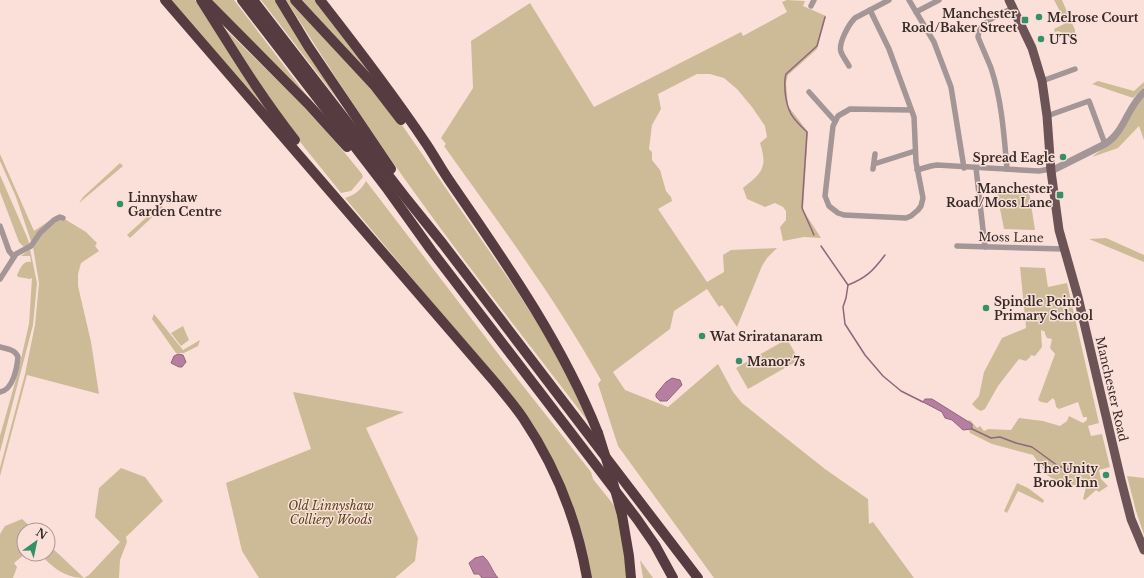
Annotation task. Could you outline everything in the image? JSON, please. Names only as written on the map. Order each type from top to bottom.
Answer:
[{"type":"highway","points":[[165,0],[493,380],[522,417],[545,454],[566,498],[581,546],[587,578]]},
{"type":"highway","points":[[201,0],[281,123],[409,282]]},
{"type":"highway","points":[[205,0],[328,125],[431,250],[637,519],[655,545],[673,578]]},
{"type":"highway","points":[[242,0],[388,190],[431,250]]},
{"type":"highway","points":[[253,0],[406,198],[444,244],[698,578]]},
{"type":"highway","points":[[280,0],[308,46],[444,244]]},
{"type":"highway","points":[[295,0],[374,85],[449,180]]},
{"type":"highway","points":[[320,0],[363,55],[425,142],[544,324],[569,368],[598,433],[609,468],[622,515],[631,578]]},
{"type":"main road","name":"Manchester Road","points":[[1011,4],[1032,48],[1042,81],[1047,116],[1050,170],[1058,223],[1078,297],[1128,508],[1144,550]]},
{"type":"street","points":[[810,6],[814,0]]},
{"type":"street","points":[[849,66],[841,51],[847,28],[855,18],[889,0]]},
{"type":"street","points":[[909,0],[934,42],[951,87],[964,168]]},
{"type":"street","points":[[916,12],[939,0]]},
{"type":"street","points":[[1007,169],[1003,121],[998,96],[991,69],[978,37],[978,33],[985,23],[1011,4]]},
{"type":"street","points":[[870,10],[890,49],[910,110],[914,117],[917,170],[923,198],[918,210],[906,218],[844,215],[838,213],[829,206],[825,196],[833,126],[838,116],[850,109],[910,110]]},
{"type":"street","points":[[1042,81],[1075,69]]},
{"type":"street","points":[[809,92],[835,121]]},
{"type":"street","points":[[917,170],[931,166],[1039,171],[1050,170],[1113,139],[1119,132],[1134,104],[1144,92]]},
{"type":"street","points":[[1047,116],[1088,101],[1105,144]]},
{"type":"street","points":[[875,154],[874,166],[915,151]]},
{"type":"street","points":[[976,168],[985,247]]},
{"type":"street","points":[[0,278],[19,252],[31,246],[40,233],[54,220],[60,217],[62,218]]},
{"type":"street","points":[[0,226],[9,251],[14,257]]},
{"type":"street","name":"Moss Lane","points":[[957,246],[1064,249]]},
{"type":"street","points":[[0,347],[13,350],[18,357],[10,385],[6,390],[0,392]]},
{"type":"green space","points":[[169,0],[195,0],[269,113]]},
{"type":"green space","points":[[210,0],[234,0],[321,114]]},
{"type":"green space","points":[[261,0],[275,0],[347,112]]},
{"type":"green space","points":[[286,0],[290,0],[333,44],[402,125],[517,291],[563,364],[590,424],[463,259],[404,178],[352,103]]},
{"type":"green space","points":[[302,0],[316,0],[379,83]]},
{"type":"green space","points":[[787,0],[805,1],[803,6],[826,16],[817,49],[788,75],[786,83],[788,106],[808,132],[803,210],[821,238],[804,237],[783,241],[780,227],[786,220],[786,211],[783,207],[775,203],[765,207],[747,199],[743,188],[759,174],[762,169],[763,158],[760,143],[767,137],[765,126],[737,89],[724,78],[710,74],[697,74],[658,94],[661,109],[652,125],[649,149],[652,152],[652,160],[660,170],[666,191],[671,197],[672,201],[658,209],[707,282],[724,272],[723,255],[731,250],[777,248],[767,258],[762,266],[737,327],[722,305],[719,307],[707,289],[674,311],[670,329],[613,372],[625,390],[668,407],[718,364],[733,392],[742,403],[825,469],[868,499],[869,524],[873,522],[914,578],[714,578],[618,446],[598,384],[601,380],[546,290],[444,146],[446,144],[441,138],[473,88],[471,41],[530,3],[594,107],[741,32],[743,36],[787,12],[782,2]]},
{"type":"green space","points":[[1054,0],[1062,0],[1075,30],[1075,35],[1067,35],[1058,31],[1055,32],[1054,29],[1066,23]]},
{"type":"green space","points":[[222,26],[312,116],[362,174],[363,177],[351,191],[341,193],[293,133]]},
{"type":"green space","points":[[1098,81],[1134,91],[1144,82],[1144,87],[1133,98],[1092,84]]},
{"type":"green space","points":[[1144,96],[1144,140],[1139,126],[1118,148],[1092,157],[1119,136],[1138,103]]},
{"type":"green space","points":[[0,154],[34,231],[58,215],[86,232],[97,243],[95,246],[99,251],[81,263],[78,274],[78,286],[91,342],[99,394],[27,375],[0,476],[0,468],[25,374],[35,325],[39,283],[33,247],[16,197],[0,161]]},
{"type":"green space","points":[[120,163],[123,166],[79,203],[83,197]]},
{"type":"green space","points":[[0,175],[30,245],[24,247],[19,242],[0,192]]},
{"type":"green space","points":[[366,181],[516,377],[591,472],[593,479],[617,509],[629,578],[590,578],[562,482],[487,368],[345,198],[357,192]]},
{"type":"green space","points":[[996,189],[1029,191],[1035,230],[1004,229]]},
{"type":"green space","points":[[160,205],[163,207],[130,238],[127,235]]},
{"type":"green space","points":[[1106,238],[1144,255],[1144,262],[1089,239]]},
{"type":"green space","points":[[30,249],[37,283],[33,325],[0,452],[0,436],[18,372],[29,324],[32,278],[18,277],[17,275],[26,262],[31,262],[30,256],[21,256]]},
{"type":"green space","points":[[1020,267],[1045,268],[1048,287],[1067,283],[1099,423],[1088,426],[1091,436],[1102,434],[1110,467],[1099,470],[1101,479],[1108,486],[1099,492],[1096,490],[1085,500],[1083,499],[1086,487],[1059,483],[1047,475],[1033,455],[992,444],[970,433],[969,429],[972,429],[972,424],[967,421],[970,420],[977,428],[980,426],[984,431],[988,429],[1011,430],[1019,418],[1043,421],[1060,426],[1067,421],[1069,416],[1083,423],[1087,420],[1087,417],[1083,417],[1078,402],[1059,409],[1056,407],[1053,398],[1047,403],[1038,400],[1055,354],[1050,348],[1052,339],[1047,338],[1045,332],[1041,330],[1042,347],[1035,356],[1030,355],[1031,356],[1026,361],[1019,359],[998,386],[985,409],[981,411],[972,404],[979,396],[984,372],[1002,338],[1026,328]]},
{"type":"green space","points":[[154,314],[183,350],[200,340],[198,346],[184,353],[176,353],[152,319]]},
{"type":"green space","points":[[183,326],[189,340],[181,346],[171,333]]},
{"type":"green space","points":[[787,339],[799,360],[748,389],[736,368]]},
{"type":"green space","name":"Old Linnyshaw Colliery Woods","points":[[293,392],[404,412],[366,428],[418,538],[415,561],[395,578],[259,578],[242,551],[226,483],[311,449]]},
{"type":"green space","points":[[121,468],[145,477],[163,501],[126,537],[127,542],[120,560],[119,578],[84,578],[89,575],[120,542],[95,517],[99,488]]},
{"type":"green space","points":[[1127,476],[1144,478],[1144,535],[1136,511]]},
{"type":"green space","points":[[1017,483],[1028,488],[1044,500],[1043,503],[1018,491],[1007,513],[1004,511]]},
{"type":"green space","points":[[22,519],[25,522],[16,522],[16,561],[14,563],[17,567],[13,578],[0,578],[0,534],[5,526]]},
{"type":"green space","points":[[56,552],[84,578],[77,578],[65,574],[48,562],[56,562]]},
{"type":"green space","points":[[640,560],[653,578],[643,578]]},
{"type":"shaded area","points":[[178,354],[183,355],[186,362],[182,367],[171,363],[174,356]]},
{"type":"shaded area","points":[[672,378],[680,380],[682,385],[667,401],[660,401],[656,397],[656,394],[666,382]]},
{"type":"shaded area","points":[[925,399],[932,399],[972,424],[972,429],[963,430],[952,420],[945,418],[942,412],[923,402]]},
{"type":"shaded area","points":[[483,556],[498,578],[482,578],[479,574],[474,574],[469,563],[475,558]]},
{"type":"waterway","points":[[814,235],[802,208],[807,132],[798,123],[789,110],[785,91],[785,80],[786,74],[817,46],[825,17]]},
{"type":"waterway","points":[[821,246],[848,285],[843,307],[845,324],[865,355],[883,376],[901,391],[923,402]]},
{"type":"waterway","points":[[848,285],[860,280],[869,273],[885,255]]},
{"type":"waterway","points":[[972,429],[991,438],[1000,437],[1032,447],[1058,466],[1074,471],[1080,469],[1092,474]]},
{"type":"place","name":"Melrose Court","points":[[1039,17]]},
{"type":"place","name":"Manchester Road/Baker Street","points":[[1025,20]]},
{"type":"place","name":"UTS","points":[[1041,39]]},
{"type":"place","name":"Spread Eagle","points":[[1063,157]]},
{"type":"place","name":"Manchester Road/Moss Lane","points":[[1060,195]]},
{"type":"place","name":"Linnyshaw Garden Centre","points":[[120,204]]},
{"type":"place","name":"Spindle Point Primary School","points":[[986,308]]},
{"type":"place","name":"Wat Sriratanaram","points":[[702,336]]},
{"type":"place","name":"Manor 7s","points":[[739,361]]},
{"type":"place","name":"The Unity Brook Inn","points":[[1106,475]]}]
